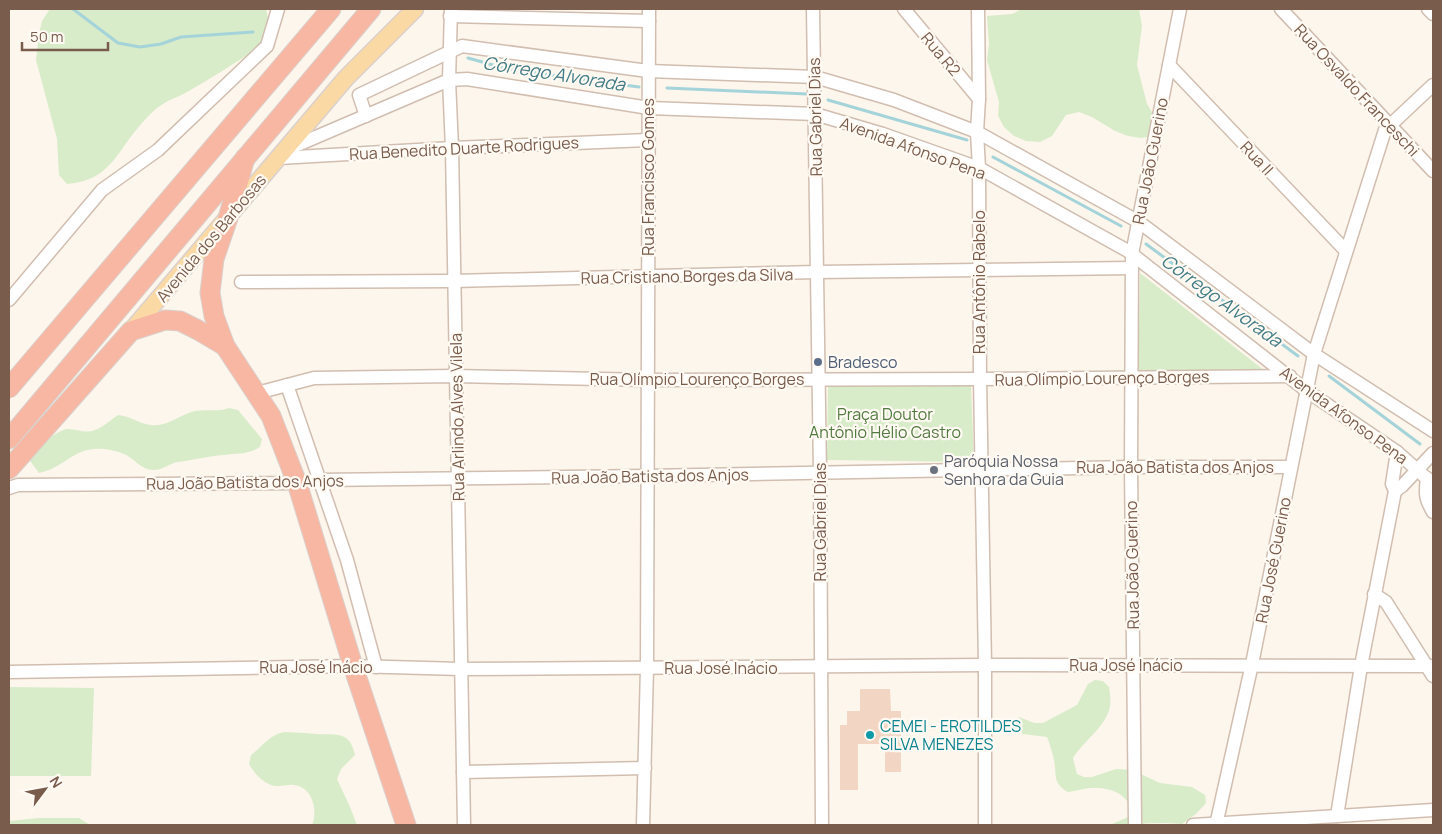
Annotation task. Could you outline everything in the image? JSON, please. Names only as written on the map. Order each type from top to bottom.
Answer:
[{"type":"highway","points":[[9,388],[331,9]]},
{"type":"highway","points":[[9,440],[371,9]]},
{"type":"highway","points":[[245,158],[214,259],[210,292],[214,316],[226,346],[271,416],[297,483],[352,666],[406,825]]},
{"type":"highway","points":[[131,331],[165,320],[180,321],[226,346]]},
{"type":"highway","name":"Avenida dos Barbosas","points":[[9,469],[131,331]]},
{"type":"highway","points":[[9,440],[78,391]]},
{"type":"main road","name":"Avenida dos Barbosas","points":[[131,331],[346,78],[415,9]]},
{"type":"street","points":[[9,300],[102,190],[158,150],[267,46],[278,9]]},
{"type":"street","name":"Rua Gabriel Dias","points":[[813,9],[820,472],[822,825]]},
{"type":"street","name":"Rua R2","points":[[904,9],[979,99]]},
{"type":"street","name":"Rua Antônio Rabelo","points":[[978,9],[979,99],[977,132],[979,168],[985,825]]},
{"type":"street","name":"Rua João Guerino","points":[[1135,825],[1131,467],[1132,254],[1180,9]]},
{"type":"street","name":"Rua Osvaldo Franceschi","points":[[1281,9],[1433,170]]},
{"type":"street","points":[[1428,9],[1433,14]]},
{"type":"street","points":[[451,13],[649,15]]},
{"type":"street","name":"Rua Arlindo Alves Vilela","points":[[451,13],[449,80],[452,148],[464,825]]},
{"type":"street","name":"Rua Francisco Gomes","points":[[644,825],[647,668],[649,15]]},
{"type":"street","name":"Avenida Afonso Pena","points":[[359,95],[462,46],[648,71],[815,77],[894,100],[977,132],[1139,222],[1314,354],[1433,431]]},
{"type":"street","name":"Rua II","points":[[1169,65],[1346,251]]},
{"type":"street","points":[[346,78],[359,95],[366,116]]},
{"type":"street","name":"Avenida Afonso Pena","points":[[282,154],[449,80],[467,78],[649,108],[815,114],[883,134],[979,168],[1132,254],[1307,390],[1397,452],[1426,477]]},
{"type":"street","name":"Rua José Guerino","points":[[1216,825],[1252,664],[1314,354],[1385,130],[1433,85]]},
{"type":"street","name":"Rua Benedito Duarte Rodrigues","points":[[282,154],[648,140]]},
{"type":"street","name":"Rua Cristiano Borges da Silva","points":[[241,282],[454,281],[817,272],[1132,268]]},
{"type":"street","name":"Rua Olímpio Lourenço Borges","points":[[257,393],[314,378],[455,376],[647,380],[1290,376]]},
{"type":"street","points":[[287,385],[347,560],[376,667]]},
{"type":"street","points":[[1337,816],[1361,666],[1395,491],[1392,484],[1397,452]]},
{"type":"street","points":[[1433,453],[1426,477],[1425,493],[1426,501],[1433,512]]},
{"type":"street","name":"Rua João Batista dos Anjos","points":[[9,488],[18,485],[297,483],[319,480],[1291,466]]},
{"type":"street","points":[[1395,491],[1426,477]]},
{"type":"street","points":[[1374,594],[1386,602],[1431,669]]},
{"type":"street","name":"Rua José Inácio","points":[[9,672],[352,666],[461,669],[1252,664],[1431,669]]},
{"type":"street","points":[[463,772],[645,768]]},
{"type":"street","points":[[1193,825],[1433,810]]},
{"type":"green space","points":[[50,9],[266,9],[268,26],[265,36],[255,50],[155,110],[104,170],[82,182],[67,184],[59,175],[57,139],[36,60],[42,21]]},
{"type":"green space","points":[[1022,9],[1139,9],[1142,26],[1137,65],[1147,104],[1162,128],[1153,136],[1141,138],[1128,136],[1079,112],[1066,115],[1052,136],[1040,142],[1026,141],[1014,136],[1004,127],[998,116],[999,102],[987,60],[989,44],[987,16],[1012,14]]},
{"type":"green space","points":[[1140,273],[1265,371],[1138,372]]},
{"type":"green space","name":"Praça Doutor Antônio Hélio Castro","points":[[828,386],[971,386],[974,462],[827,460]]},
{"type":"green space","points":[[229,408],[238,410],[262,439],[260,447],[256,450],[247,453],[212,456],[175,463],[156,470],[145,468],[117,451],[105,449],[87,450],[54,468],[39,473],[28,458],[58,432],[68,429],[91,431],[101,427],[118,415],[147,424],[157,425],[195,411]]},
{"type":"green space","points":[[1095,680],[1103,681],[1109,687],[1110,707],[1099,728],[1073,758],[1077,774],[1084,777],[1092,777],[1116,769],[1132,770],[1160,783],[1192,787],[1205,795],[1206,803],[1196,814],[1182,824],[1110,825],[1128,817],[1132,810],[1126,799],[1116,792],[1099,788],[1068,792],[1063,789],[1057,782],[1054,760],[1047,737],[1023,734],[1016,730],[1016,721],[1019,717],[1034,723],[1043,723],[1077,705],[1088,684]]},
{"type":"green space","points":[[9,687],[94,688],[91,776],[9,776]]},
{"type":"green space","points":[[284,732],[335,734],[349,741],[355,755],[341,769],[337,779],[357,825],[312,825],[314,807],[306,790],[294,785],[271,785],[253,771],[249,764],[251,755],[270,738]]},
{"type":"green space","points":[[39,818],[79,818],[90,825],[9,825],[9,821]]},
{"type":"building","name":"CEMEI - EROTILDES SILVA MENEZES","points":[[860,689],[890,689],[891,711],[901,711],[901,772],[885,772],[885,744],[858,744],[858,790],[840,790],[840,725],[847,725],[847,711],[860,711]]},
{"type":"waterway","name":"Córrego Alvorada","points":[[73,9],[118,43],[140,47],[161,44],[181,37],[253,32]]},
{"type":"waterway","name":"Córrego Alvorada","points":[[468,58],[507,69],[639,87]]},
{"type":"waterway","name":"Córrego Alvorada","points":[[667,88],[807,94]]},
{"type":"waterway","name":"Córrego Alvorada","points":[[828,100],[967,140]]},
{"type":"waterway","name":"Córrego Alvorada","points":[[993,157],[1121,226]]},
{"type":"waterway","name":"Córrego Alvorada","points":[[1146,244],[1298,356]]},
{"type":"waterway","name":"Córrego Alvorada","points":[[1329,376],[1420,444]]},
{"type":"place","name":"Bradesco","points":[[818,362]]},
{"type":"place","name":"Paróquia Nossa Senhora da Guia","points":[[934,470]]},
{"type":"place","name":"CEMEI - EROTILDES SILVA MENEZES","points":[[870,735]]}]
